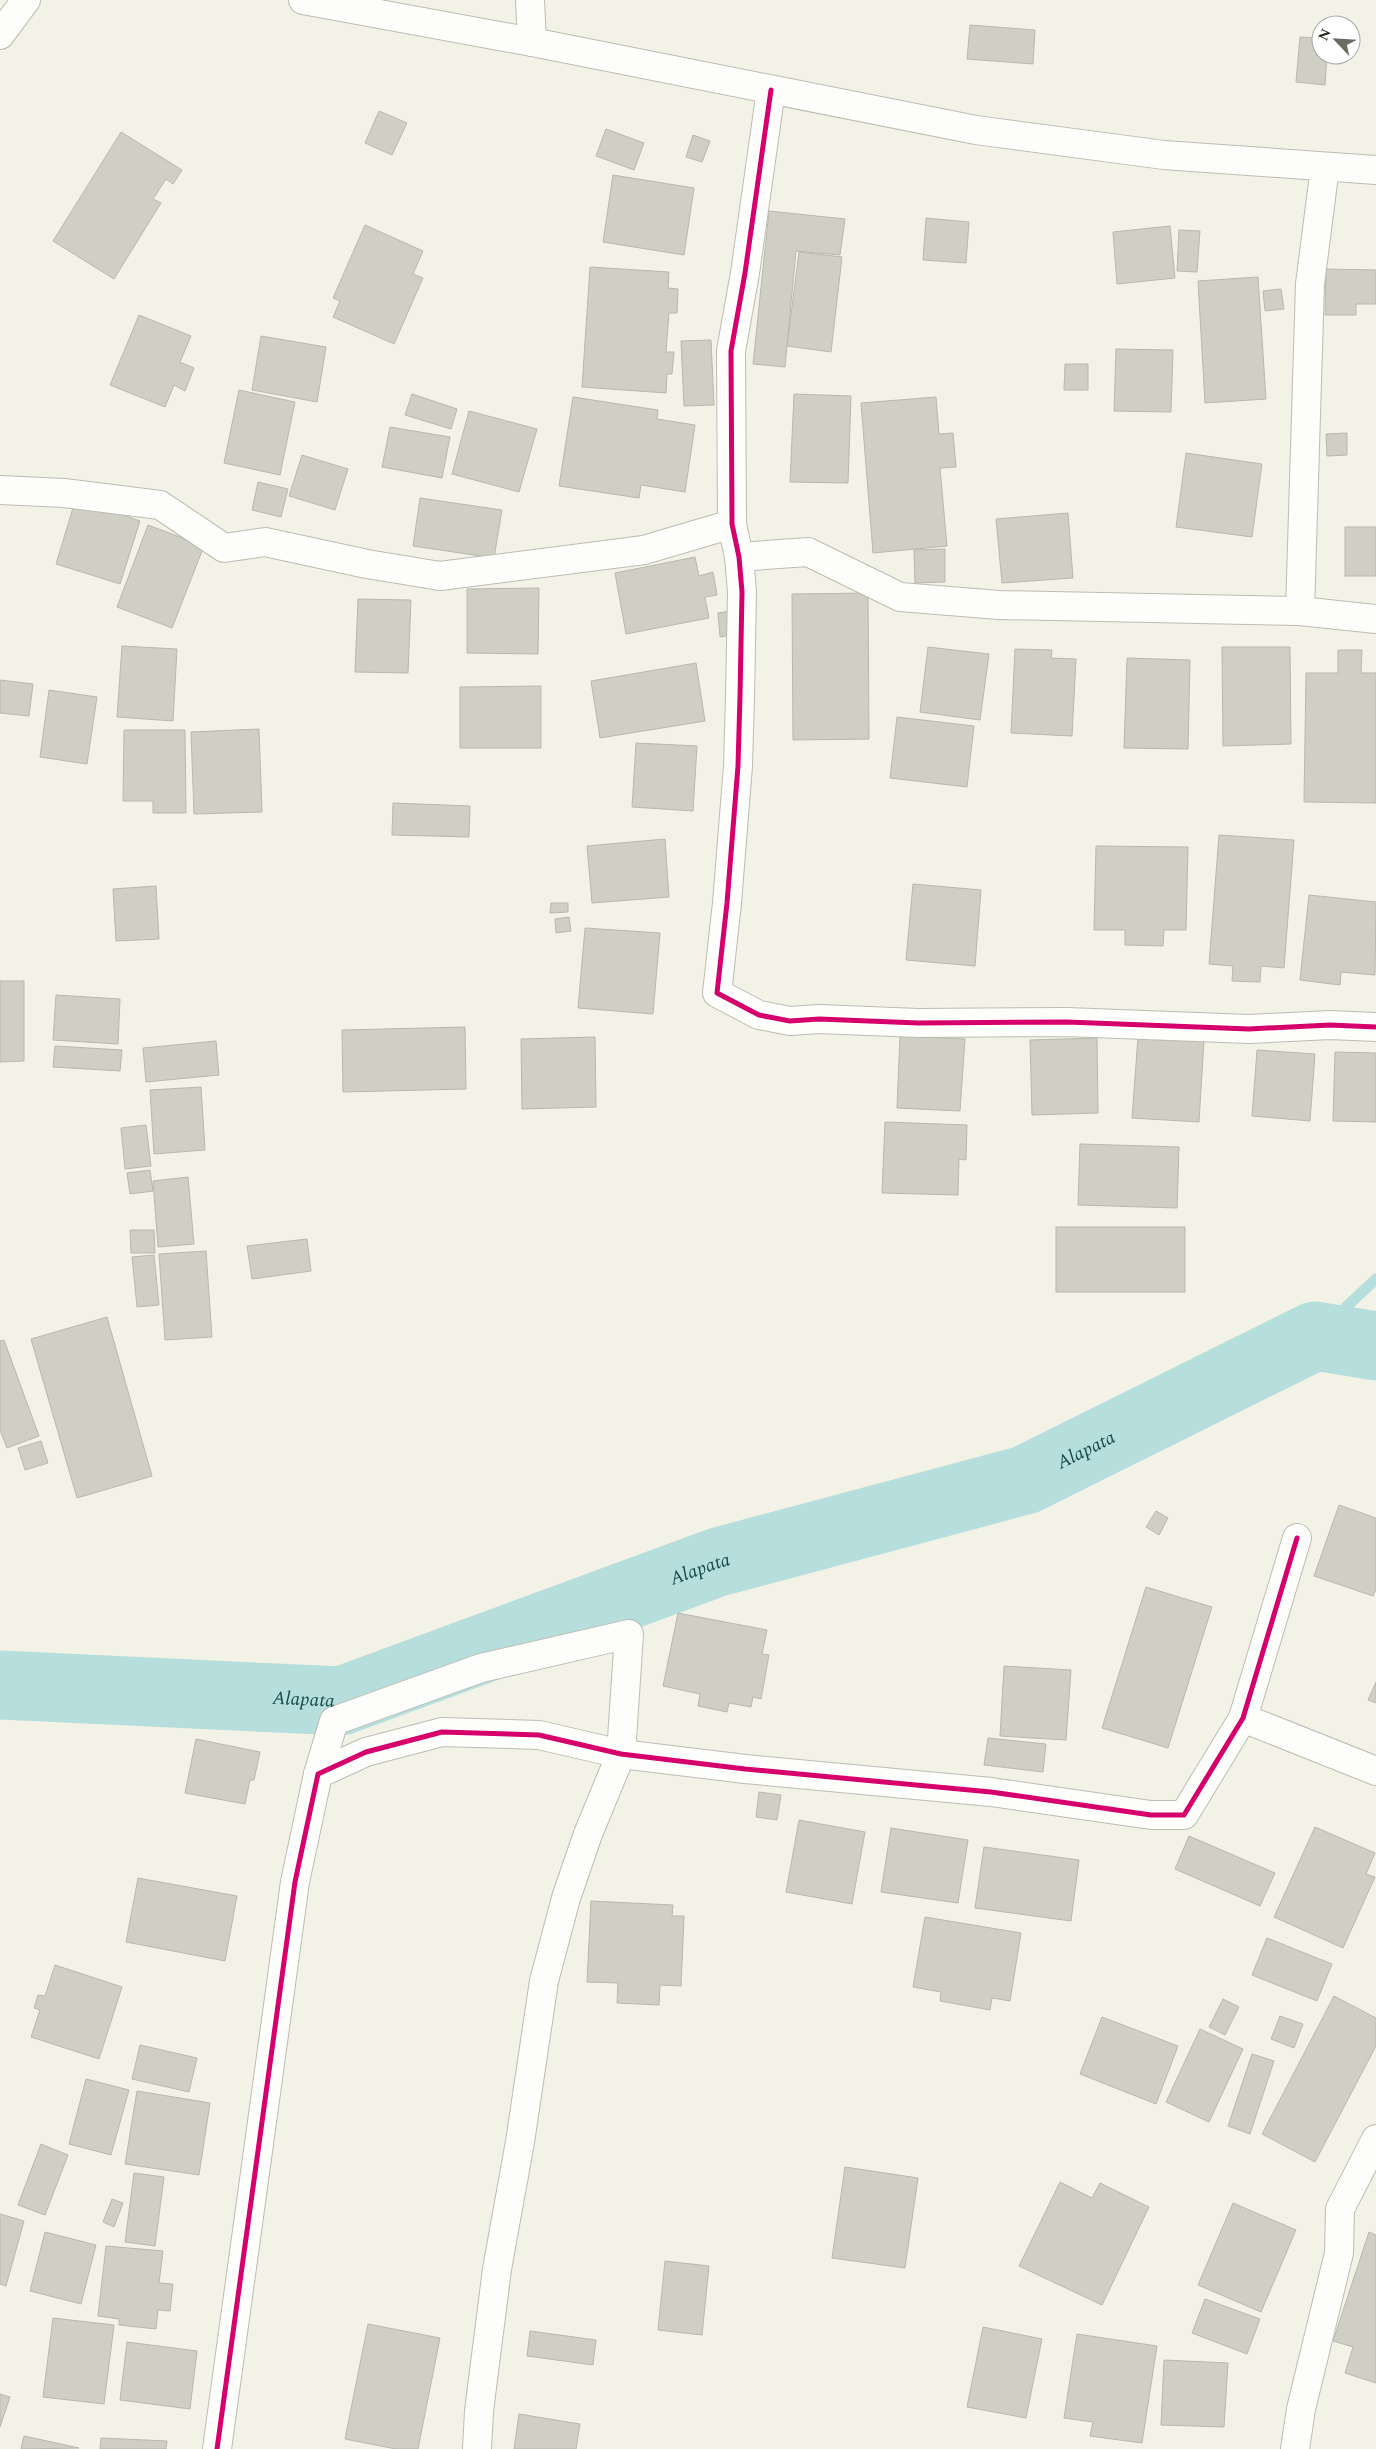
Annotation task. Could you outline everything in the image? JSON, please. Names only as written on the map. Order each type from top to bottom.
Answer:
[{"type":"street","points":[[0,35],[26,0]]},
{"type":"street","points":[[303,0],[532,42],[996,133],[1164,155],[1376,170]]},
{"type":"street","points":[[530,0],[532,42]]},
{"type":"street","points":[[770,90],[745,273],[731,351],[732,524],[740,557],[742,592],[738,766],[727,903],[717,993],[759,1015],[790,1021],[819,1018],[918,1023],[1067,1022],[1249,1029],[1330,1024],[1376,1027]]},
{"type":"street","points":[[1300,611],[1310,284],[1325,167]]},
{"type":"street","points":[[0,490],[64,493],[160,505],[224,548],[265,542],[367,564],[440,576],[644,550],[732,524]]},
{"type":"street","points":[[740,557],[808,552],[900,597],[999,605],[1300,611],[1376,619]]},
{"type":"street","points":[[318,1774],[366,1752],[442,1732],[539,1735],[621,1754],[745,1769],[991,1792],[1151,1815],[1184,1815],[1243,1718],[1297,1538]]},
{"type":"street","points":[[218,2449],[295,1882],[318,1774],[334,1721],[481,1668],[629,1634],[621,1754],[588,1834],[566,1898],[544,1981],[520,2142],[497,2269],[479,2411],[477,2449]]},
{"type":"street","points":[[1243,1718],[1376,1771]]},
{"type":"street","points":[[1295,2449],[1301,2409],[1339,2253],[1340,2209],[1376,2139]]},
{"type":"building","points":[[970,25],[1035,30],[1033,64],[967,59]]},
{"type":"building","points":[[1300,37],[1311,38],[1311,65],[1326,65],[1325,85],[1296,82]]},
{"type":"building","points":[[379,111],[407,123],[392,155],[365,143]]},
{"type":"building","points":[[606,129],[644,143],[634,170],[596,156]]},
{"type":"building","points":[[121,132],[182,170],[173,184],[166,179],[153,199],[161,203],[114,279],[53,241]]},
{"type":"building","points":[[693,135],[710,141],[702,162],[686,157]]},
{"type":"building","points":[[613,175],[694,188],[684,255],[603,242]]},
{"type":"building","points":[[769,211],[845,219],[840,255],[796,251],[785,367],[753,364]]},
{"type":"building","points":[[926,218],[969,222],[966,263],[923,260]]},
{"type":"building","points":[[365,225],[423,251],[413,274],[423,278],[394,344],[333,317],[340,301],[333,298]]},
{"type":"building","points":[[1170,226],[1175,278],[1117,284],[1113,232]]},
{"type":"building","points":[[1179,230],[1200,231],[1197,272],[1177,271]]},
{"type":"building","points":[[799,252],[842,257],[831,352],[787,346]]},
{"type":"building","points":[[590,267],[669,272],[668,288],[678,289],[677,313],[669,313],[666,352],[674,352],[672,374],[667,374],[666,393],[582,387]]},
{"type":"building","points":[[1326,269],[1376,270],[1376,304],[1356,304],[1356,315],[1325,315]]},
{"type":"building","points":[[1258,277],[1266,399],[1205,403],[1198,281]]},
{"type":"building","points":[[1281,289],[1284,309],[1265,311],[1263,291]]},
{"type":"building","points":[[139,315],[191,336],[180,362],[194,368],[185,391],[174,385],[165,407],[110,385]]},
{"type":"building","points":[[261,336],[326,347],[317,402],[252,390]]},
{"type":"building","points":[[711,340],[714,405],[684,406],[681,341]]},
{"type":"building","points":[[1116,349],[1173,350],[1171,412],[1114,411]]},
{"type":"building","points":[[1065,364],[1088,364],[1088,390],[1064,390]]},
{"type":"building","points":[[239,390],[295,402],[280,475],[224,463]]},
{"type":"building","points":[[412,394],[457,409],[451,429],[405,415]]},
{"type":"building","points":[[794,394],[851,396],[848,483],[790,482]]},
{"type":"building","points":[[573,397],[658,410],[657,419],[695,425],[685,492],[641,485],[639,498],[559,486]]},
{"type":"building","points":[[936,397],[939,434],[953,433],[956,467],[940,468],[947,546],[873,553],[861,403]]},
{"type":"building","points":[[469,411],[537,429],[519,492],[452,474]]},
{"type":"building","points":[[390,427],[450,437],[442,478],[382,467]]},
{"type":"building","points":[[1347,433],[1347,455],[1327,456],[1326,434]]},
{"type":"building","points":[[1186,453],[1262,464],[1252,537],[1176,527]]},
{"type":"building","points":[[302,455],[348,469],[335,510],[289,496]]},
{"type":"building","points":[[258,482],[288,489],[281,517],[252,510]]},
{"type":"building","points":[[76,498],[140,521],[120,584],[56,564]]},
{"type":"building","points":[[420,498],[502,510],[494,558],[413,546]]},
{"type":"building","points":[[1068,513],[1073,578],[1002,583],[996,519]]},
{"type":"building","points":[[148,525],[204,546],[172,628],[117,607]]},
{"type":"building","points":[[1345,527],[1376,527],[1376,576],[1345,576]]},
{"type":"building","points":[[945,549],[945,582],[915,583],[914,550]]},
{"type":"building","points":[[695,557],[699,576],[713,572],[717,595],[705,597],[709,618],[626,634],[615,573]]},
{"type":"building","points":[[539,588],[538,654],[467,653],[467,589]]},
{"type":"building","points":[[868,593],[869,739],[793,740],[792,594]]},
{"type":"building","points":[[358,599],[411,600],[408,673],[355,672]]},
{"type":"building","points":[[730,611],[732,635],[720,637],[718,613]]},
{"type":"building","points":[[122,646],[177,649],[173,721],[117,717]]},
{"type":"building","points":[[928,647],[989,654],[980,720],[920,712]]},
{"type":"building","points":[[1222,647],[1290,647],[1291,744],[1223,746]]},
{"type":"building","points":[[1015,649],[1052,650],[1051,658],[1076,659],[1072,736],[1011,733]]},
{"type":"building","points":[[1338,650],[1362,650],[1361,673],[1376,673],[1376,803],[1304,802],[1306,673],[1338,673]]},
{"type":"building","points":[[1127,658],[1190,660],[1188,749],[1124,748]]},
{"type":"building","points":[[696,663],[705,721],[600,738],[591,681]]},
{"type":"building","points":[[0,680],[33,684],[29,716],[0,713]]},
{"type":"building","points":[[541,686],[541,748],[460,748],[460,687]]},
{"type":"building","points":[[49,690],[97,697],[87,764],[40,757]]},
{"type":"building","points":[[897,717],[974,726],[967,787],[890,778]]},
{"type":"building","points":[[259,729],[262,812],[194,814],[191,732]]},
{"type":"building","points":[[124,730],[185,730],[186,813],[153,813],[153,801],[123,801]]},
{"type":"building","points":[[636,743],[697,746],[693,811],[632,807]]},
{"type":"building","points":[[393,803],[470,806],[469,837],[392,835]]},
{"type":"building","points":[[1219,835],[1294,840],[1284,968],[1261,966],[1260,982],[1232,981],[1233,966],[1209,964]]},
{"type":"building","points":[[665,839],[669,897],[592,903],[587,846]]},
{"type":"building","points":[[1096,846],[1188,847],[1186,930],[1164,930],[1163,946],[1125,945],[1125,930],[1094,930]]},
{"type":"building","points":[[913,884],[981,890],[975,966],[906,960]]},
{"type":"building","points":[[156,886],[159,939],[116,941],[113,889]]},
{"type":"building","points":[[1309,895],[1376,902],[1375,975],[1341,972],[1340,985],[1300,980]]},
{"type":"building","points":[[551,903],[568,903],[568,912],[550,913]]},
{"type":"building","points":[[569,917],[571,931],[556,933],[555,919]]},
{"type":"building","points":[[585,928],[660,933],[653,1014],[578,1008]]},
{"type":"building","points":[[0,981],[24,981],[24,1061],[0,1062]]},
{"type":"building","points":[[56,995],[120,999],[118,1044],[53,1040]]},
{"type":"building","points":[[465,1027],[466,1089],[343,1092],[342,1030]]},
{"type":"building","points":[[900,1036],[965,1039],[960,1111],[897,1108]]},
{"type":"building","points":[[595,1037],[596,1107],[522,1109],[521,1039]]},
{"type":"building","points":[[1138,1037],[1204,1040],[1199,1122],[1132,1118]]},
{"type":"building","points":[[1097,1038],[1098,1113],[1032,1115],[1030,1040]]},
{"type":"building","points":[[216,1041],[219,1075],[146,1082],[143,1048]]},
{"type":"building","points":[[55,1046],[122,1050],[120,1071],[53,1067]]},
{"type":"building","points":[[1257,1050],[1315,1054],[1310,1121],[1252,1116]]},
{"type":"building","points":[[1335,1052],[1376,1053],[1376,1122],[1333,1121]]},
{"type":"building","points":[[201,1087],[205,1150],[154,1154],[150,1090]]},
{"type":"building","points":[[885,1122],[967,1125],[966,1160],[959,1159],[958,1195],[882,1193]]},
{"type":"building","points":[[146,1125],[151,1166],[125,1169],[121,1128]]},
{"type":"building","points":[[1080,1144],[1179,1147],[1177,1208],[1078,1205]]},
{"type":"building","points":[[150,1170],[153,1191],[130,1194],[127,1173]]},
{"type":"building","points":[[188,1177],[194,1244],[158,1247],[153,1181]]},
{"type":"building","points":[[1056,1227],[1185,1227],[1185,1292],[1056,1292]]},
{"type":"building","points":[[130,1230],[154,1230],[155,1253],[131,1253]]},
{"type":"building","points":[[307,1239],[311,1271],[252,1279],[247,1246]]},
{"type":"building","points":[[206,1251],[212,1337],[165,1340],[159,1254]]},
{"type":"building","points":[[154,1255],[159,1305],[137,1307],[132,1257]]},
{"type":"building","points":[[107,1317],[152,1476],[77,1498],[31,1339]]},
{"type":"building","points":[[4,1340],[39,1436],[7,1448],[0,1430],[0,1341]]},
{"type":"building","points":[[41,1441],[48,1463],[25,1470],[18,1448]]},
{"type":"building","points":[[1339,1505],[1376,1518],[1376,1589],[1373,1596],[1314,1576]]},
{"type":"building","points":[[1156,1511],[1168,1518],[1159,1535],[1146,1527]]},
{"type":"building","points":[[1146,1587],[1212,1607],[1168,1748],[1102,1728]]},
{"type":"building","points":[[678,1613],[767,1630],[762,1654],[769,1655],[761,1699],[753,1697],[751,1707],[729,1703],[727,1712],[698,1706],[700,1694],[663,1686]]},
{"type":"building","points":[[1004,1666],[1071,1670],[1066,1740],[1000,1736]]},
{"type":"building","points":[[1376,1682],[1376,1703],[1368,1700]]},
{"type":"building","points":[[988,1738],[1046,1744],[1043,1772],[984,1765]]},
{"type":"building","points":[[196,1739],[260,1752],[254,1780],[250,1780],[245,1804],[185,1793]]},
{"type":"building","points":[[759,1792],[781,1795],[777,1820],[756,1817]]},
{"type":"building","points":[[799,1820],[865,1832],[852,1904],[786,1892]]},
{"type":"building","points":[[1315,1827],[1375,1853],[1366,1874],[1375,1877],[1343,1948],[1274,1917]]},
{"type":"building","points":[[891,1828],[968,1840],[958,1903],[881,1892]]},
{"type":"building","points":[[1189,1836],[1275,1873],[1260,1906],[1175,1869]]},
{"type":"building","points":[[984,1847],[1079,1860],[1071,1921],[975,1908]]},
{"type":"building","points":[[138,1878],[237,1896],[225,1961],[126,1942]]},
{"type":"building","points":[[591,1901],[673,1905],[672,1916],[684,1916],[681,1986],[660,1985],[659,2005],[617,2003],[618,1983],[587,1982]]},
{"type":"building","points":[[925,1917],[1021,1933],[1010,2001],[992,1998],[990,2010],[940,2001],[941,1992],[913,1987]]},
{"type":"building","points":[[1267,1938],[1332,1964],[1317,2001],[1252,1975]]},
{"type":"building","points":[[55,1965],[122,1987],[99,2059],[31,2037],[40,2010],[34,2008],[38,1995],[45,1996]]},
{"type":"building","points":[[1334,1996],[1376,2018],[1376,2046],[1315,2162],[1262,2134]]},
{"type":"building","points":[[1223,1999],[1239,2007],[1225,2035],[1209,2027]]},
{"type":"building","points":[[1280,2016],[1303,2024],[1294,2048],[1271,2039]]},
{"type":"building","points":[[1102,2017],[1178,2046],[1156,2104],[1080,2074]]},
{"type":"building","points":[[1200,2029],[1243,2049],[1209,2122],[1166,2102]]},
{"type":"building","points":[[140,2045],[197,2058],[189,2092],[132,2079]]},
{"type":"building","points":[[1252,2054],[1274,2061],[1250,2134],[1228,2126]]},
{"type":"building","points":[[86,2079],[129,2090],[111,2155],[69,2144]]},
{"type":"building","points":[[137,2091],[210,2103],[199,2175],[125,2164]]},
{"type":"building","points":[[41,2144],[68,2155],[45,2215],[18,2205]]},
{"type":"building","points":[[845,2167],[918,2178],[905,2268],[832,2258]]},
{"type":"building","points":[[134,2173],[164,2177],[155,2246],[125,2242]]},
{"type":"building","points":[[1060,2182],[1092,2198],[1100,2183],[1149,2207],[1102,2305],[1019,2266]]},
{"type":"building","points":[[112,2199],[123,2203],[114,2227],[103,2222]]},
{"type":"building","points":[[1233,2203],[1296,2230],[1261,2312],[1198,2285]]},
{"type":"building","points":[[0,2214],[24,2221],[6,2286],[0,2284]]},
{"type":"building","points":[[45,2232],[96,2245],[81,2304],[30,2291]]},
{"type":"building","points":[[1369,2232],[1376,2235],[1376,2383],[1345,2373],[1353,2347],[1333,2341]]},
{"type":"building","points":[[106,2246],[163,2251],[159,2283],[173,2284],[170,2311],[158,2310],[156,2329],[119,2325],[119,2319],[98,2316]]},
{"type":"building","points":[[665,2261],[709,2266],[702,2335],[658,2330]]},
{"type":"building","points":[[1205,2299],[1260,2319],[1247,2354],[1192,2333]]},
{"type":"building","points":[[53,2318],[114,2325],[104,2404],[43,2397]]},
{"type":"building","points":[[368,2324],[440,2338],[418,2449],[396,2449],[345,2439]]},
{"type":"building","points":[[983,2327],[1042,2339],[1026,2418],[967,2407]]},
{"type":"building","points":[[530,2331],[596,2340],[593,2365],[527,2356]]},
{"type":"building","points":[[1077,2334],[1157,2346],[1142,2443],[1090,2436],[1093,2422],[1064,2418]]},
{"type":"building","points":[[127,2342],[197,2351],[190,2409],[120,2400]]},
{"type":"building","points":[[1164,2360],[1228,2363],[1224,2427],[1161,2425]]},
{"type":"building","points":[[0,2394],[10,2397],[0,2427]]},
{"type":"building","points":[[519,2414],[580,2424],[576,2449],[514,2449]]},
{"type":"building","points":[[24,2436],[79,2448],[21,2449]]},
{"type":"building","points":[[101,2438],[167,2441],[166,2449],[100,2449]]},
{"type":"waterway","points":[[1315,1336],[1376,1279]]},
{"type":"waterway","name":"Alapata","points":[[0,1685],[341,1701],[718,1562],[1025,1480],[1315,1336],[1376,1346]]},
{"type":"cycle path","points":[[771,90],[745,273],[731,351],[732,524],[739,557],[742,592],[740,696],[738,766],[727,903],[717,993],[759,1015],[790,1021],[819,1019],[918,1023],[1067,1022],[1249,1029],[1330,1025],[1376,1027]]},
{"type":"cycle path","points":[[217,2449],[295,1882],[318,1774],[366,1752],[442,1732],[539,1735],[621,1754],[745,1769],[991,1792],[1151,1815],[1184,1815],[1243,1718],[1297,1538]]}]
